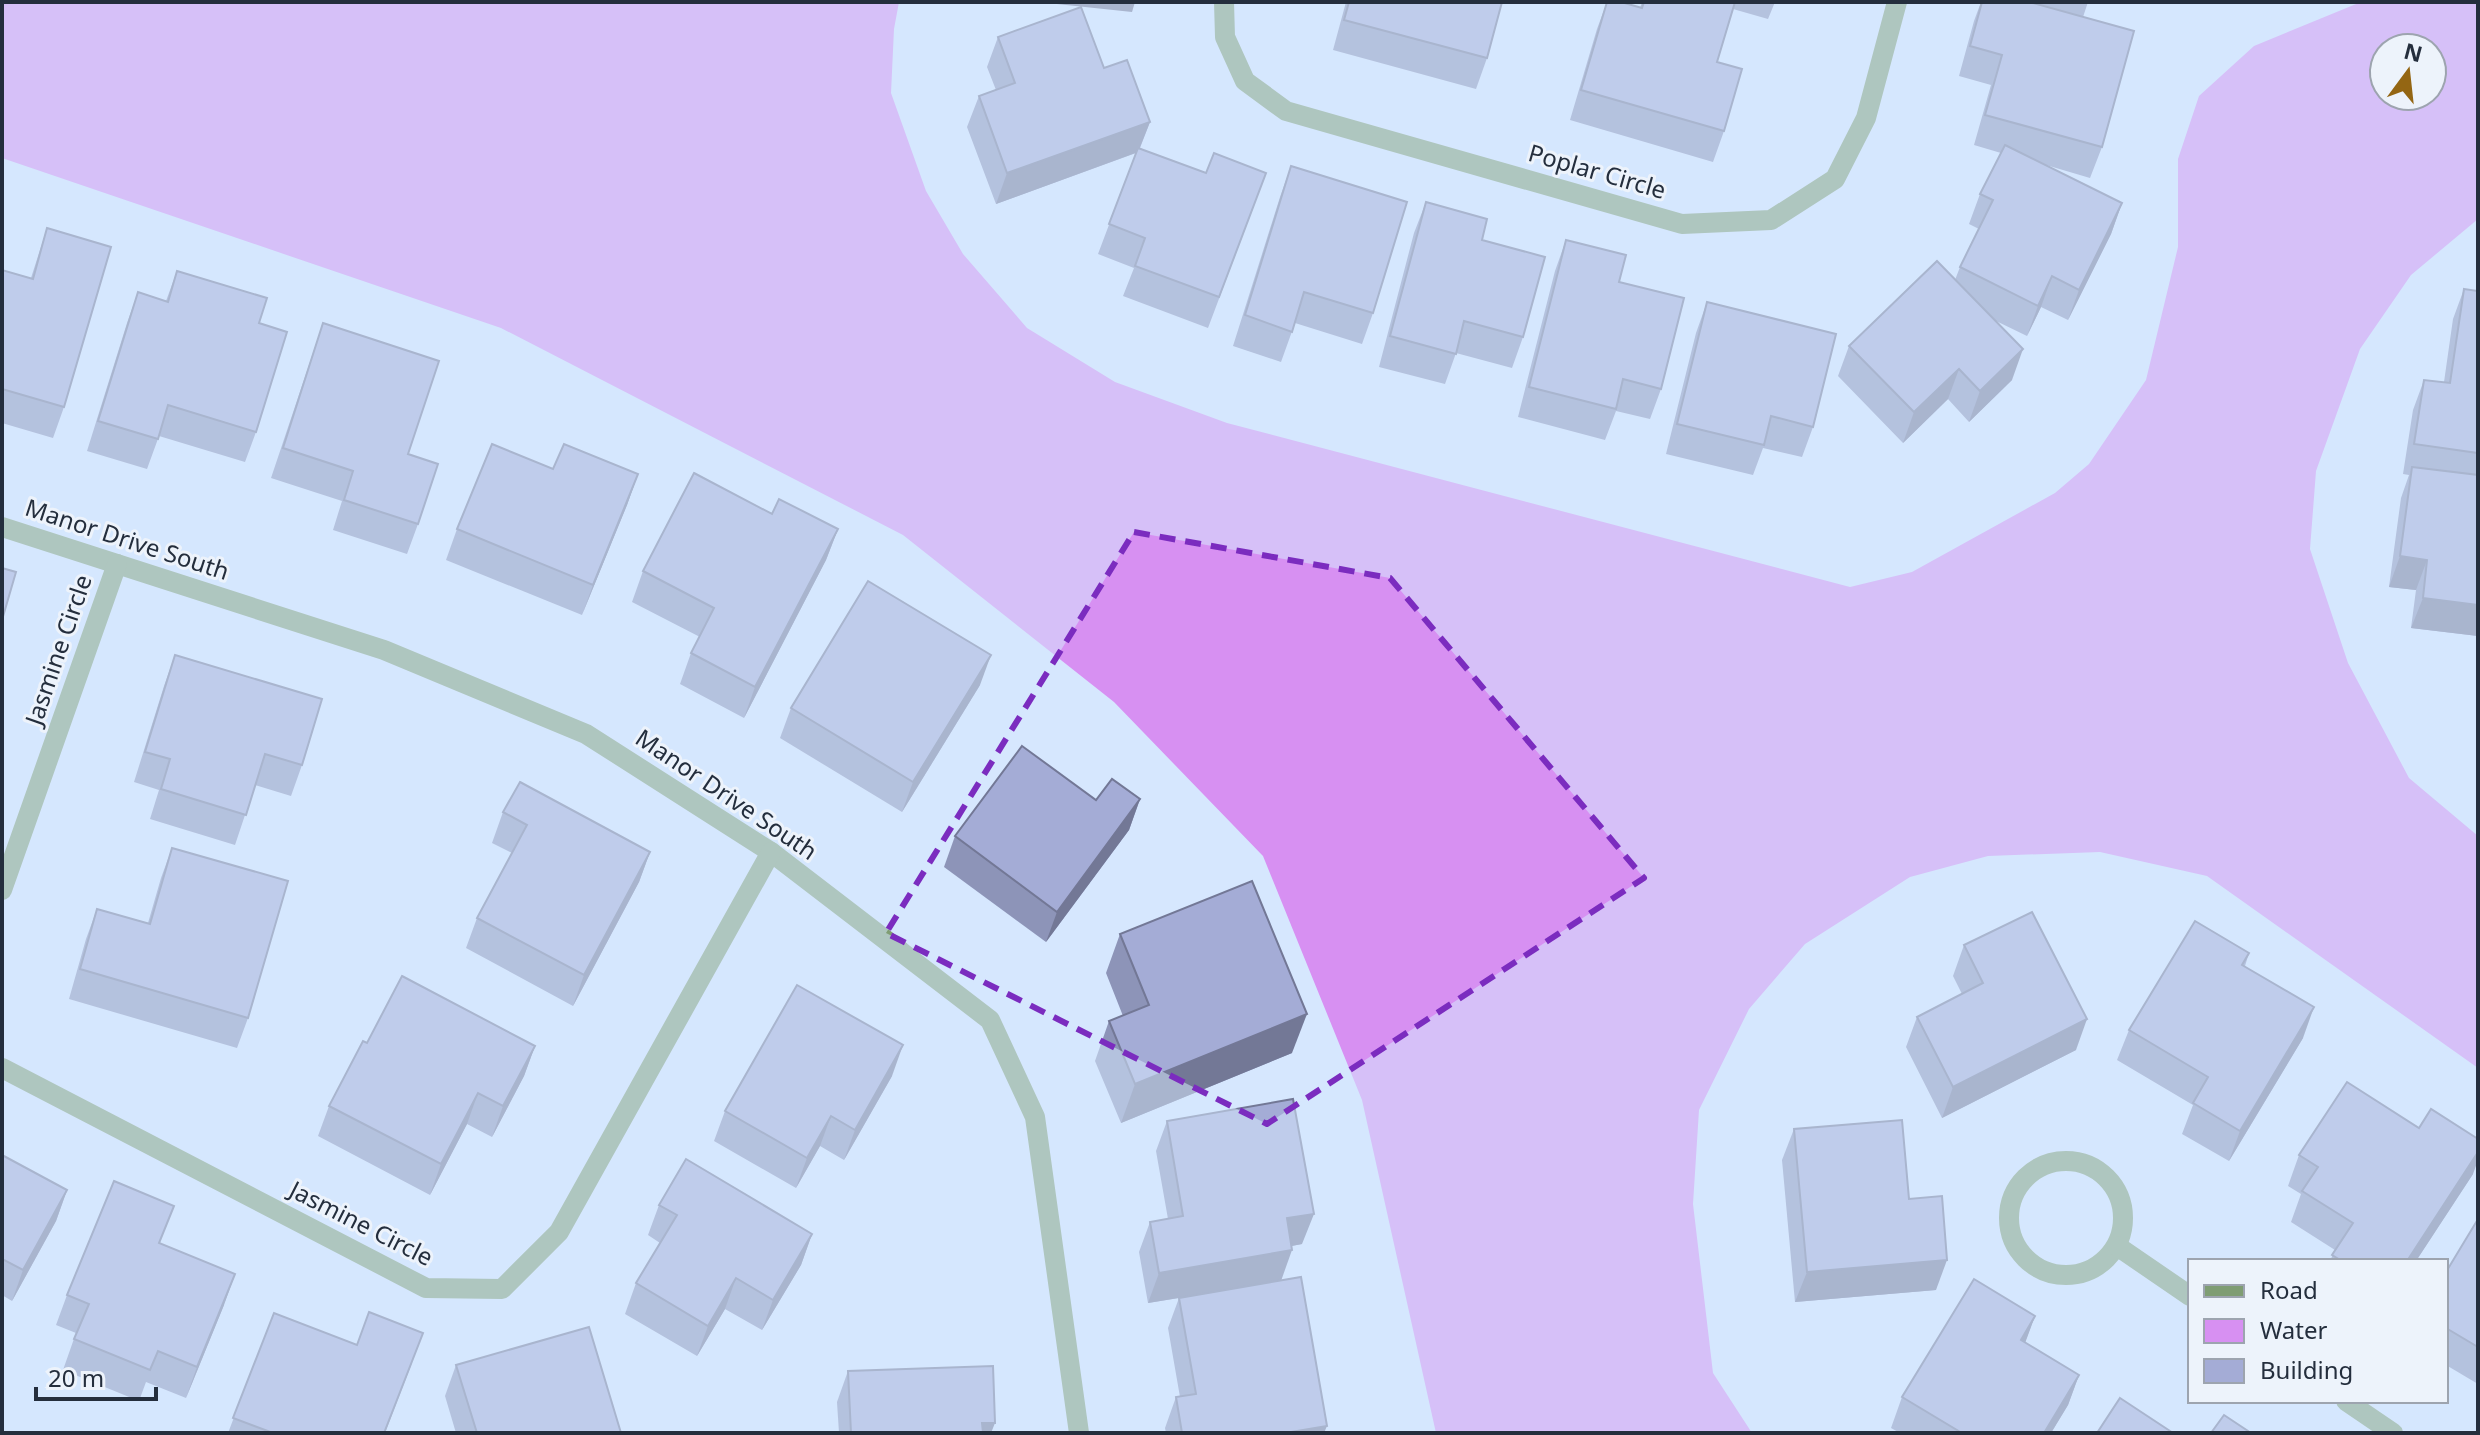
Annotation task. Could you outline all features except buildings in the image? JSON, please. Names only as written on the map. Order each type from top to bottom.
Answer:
[{"type":"street","name":"Poplar Circle","points":[[1224,2],[1225,37],[1245,81],[1286,111],[1682,224],[1771,220],[1835,179],[1866,118],[1897,2]]},
{"type":"street","name":"Manor Drive South","points":[[2,527],[384,650],[586,734],[771,852],[990,1020],[1035,1117],[1079,1433]]},
{"type":"street","name":"Jasmine Circle","points":[[2,890],[117,564]]},
{"type":"street","name":"Jasmine Circle","points":[[2,1068],[426,1288],[502,1289],[559,1232],[771,852]]},
{"type":"street","points":[[2055,1161],[2074,1161],[2092,1166],[2107,1177],[2124,1210],[2117,1246],[2105,1261],[2088,1272],[2068,1276],[2049,1273],[2031,1265],[2009,1233],[2008,1213],[2013,1194],[2023,1179],[2055,1161]]},
{"type":"street","points":[[2117,1246],[2188,1295]]},
{"type":"street","points":[[2349,1403],[2393,1433]]},
{"type":"highlighted area","points":[[1134,532],[1390,578],[1644,878],[1267,1124],[886,933]]},
{"type":"water","points":[[2,2],[899,2],[894,29],[891,93],[926,191],[963,254],[1027,328],[1115,382],[1227,423],[1850,587],[1912,572],[2055,493],[2089,464],[2146,380],[2178,247],[2178,159],[2199,96],[2254,46],[2361,2],[2478,2],[2478,219],[2411,275],[2360,349],[2316,471],[2310,549],[2348,663],[2409,778],[2478,836],[2478,1068],[2207,876],[2100,852],[1988,856],[1910,877],[1805,944],[1749,1009],[1699,1110],[1693,1204],[1713,1373],[1752,1433],[1436,1433],[1362,1100],[1263,856],[1114,702],[903,535],[501,328],[2,158]]}]
